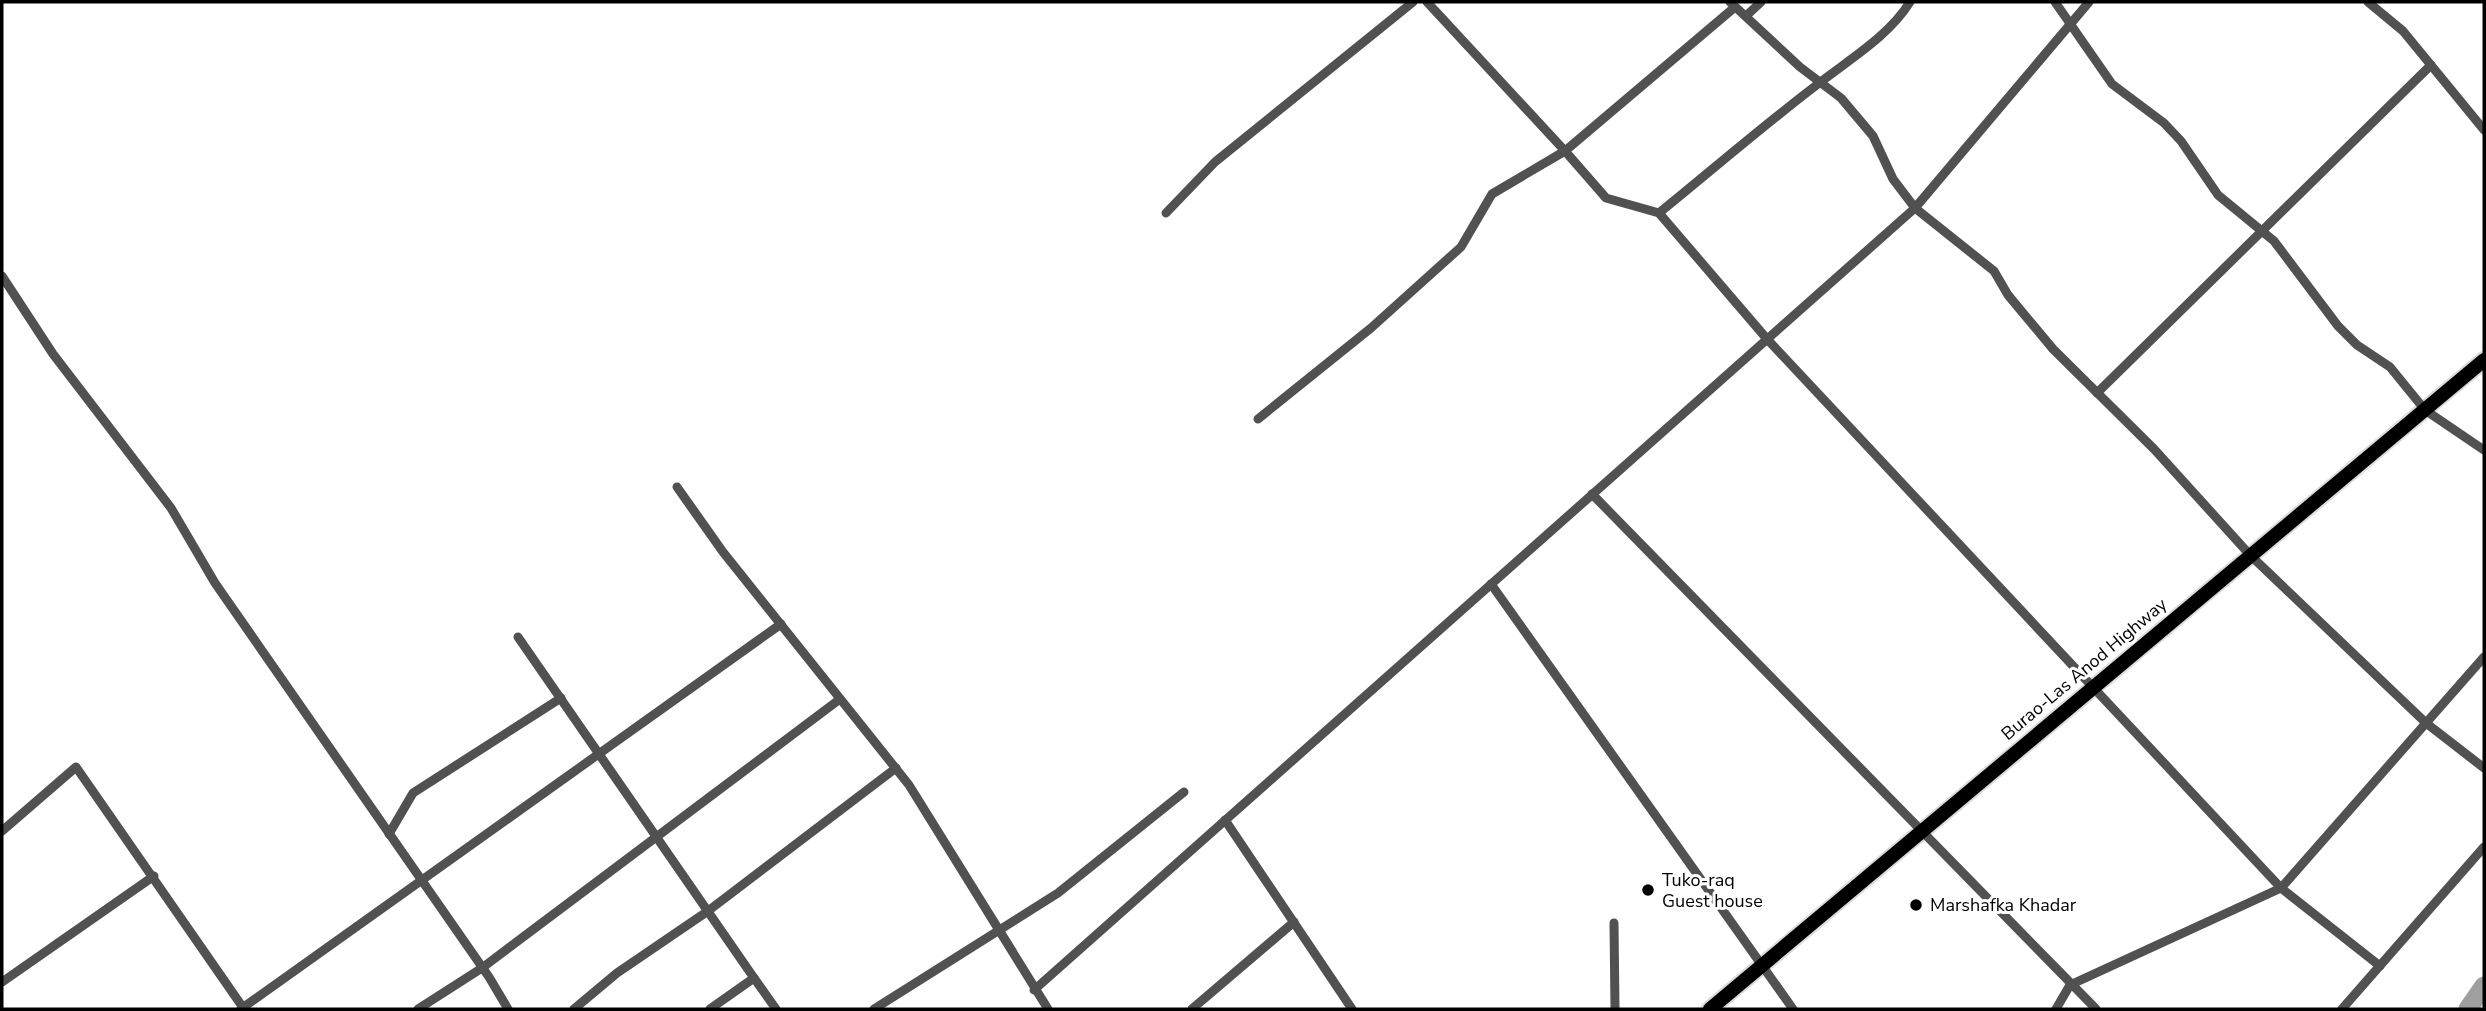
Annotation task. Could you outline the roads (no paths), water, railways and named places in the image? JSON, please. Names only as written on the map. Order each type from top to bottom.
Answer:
[{"type":"highway","name":"Burao-Las Anod Highway","points":[[1710,1009],[2484,360]]},
{"type":"street","points":[[1166,213],[1214,162],[1413,2]]},
{"type":"street","points":[[1427,2],[1606,198],[1659,213],[1767,339],[2281,888],[2380,965]]},
{"type":"street","points":[[1746,16],[1761,2]]},
{"type":"street","points":[[1659,213],[1820,82],[1852,60],[1901,16],[1910,2]]},
{"type":"street","points":[[2055,2],[2112,84],[2164,123],[2181,142],[2218,195],[2274,241],[2338,326],[2357,345],[2390,367],[2425,410],[2484,450]]},
{"type":"street","points":[[1034,990],[1915,208],[2089,2]]},
{"type":"street","points":[[2368,2],[2403,31],[2484,130]]},
{"type":"street","points":[[1258,419],[1371,328],[1461,247],[1492,194],[1565,151],[1732,4],[1841,98],[1873,136],[1893,179],[1915,208],[1994,271],[2008,295],[2053,349],[2154,449],[2250,555],[2426,723],[2484,768]]},
{"type":"street","points":[[2097,393],[2431,65]]},
{"type":"street","points":[[2,276],[53,354],[171,508],[215,583],[508,1009]]},
{"type":"street","points":[[677,487],[723,552],[909,785],[1043,1008]]},
{"type":"street","points":[[1592,495],[2096,1009]]},
{"type":"street","points":[[1491,584],[1793,1009]]},
{"type":"street","points":[[2,831],[76,768],[154,876],[243,1009],[781,624]]},
{"type":"street","points":[[518,636],[776,1009]]},
{"type":"street","points":[[2056,1009],[2070,985],[2281,888],[2484,657]]},
{"type":"street","points":[[389,834],[413,793],[561,698]]},
{"type":"street","points":[[418,1009],[482,968],[841,699]]},
{"type":"street","points":[[574,1009],[617,972],[708,911],[895,768]]},
{"type":"street","points":[[874,1009],[1058,893],[1184,792]]},
{"type":"street","points":[[1225,820],[1352,1009]]},
{"type":"street","points":[[2342,1009],[2484,847]]},
{"type":"street","points":[[2,982],[154,876]]},
{"type":"street","points":[[1192,1009],[1294,922]]},
{"type":"street","points":[[1614,923],[1615,1009]]},
{"type":"street","points":[[710,1009],[754,978]]},
{"type":"waterway","points":[[2468,1009],[2484,986]]},
{"type":"place","name":"Tuko-raq Guest house","points":[[1648,890]]},
{"type":"place","name":"Marshafka Khadar","points":[[1916,905]]}]
